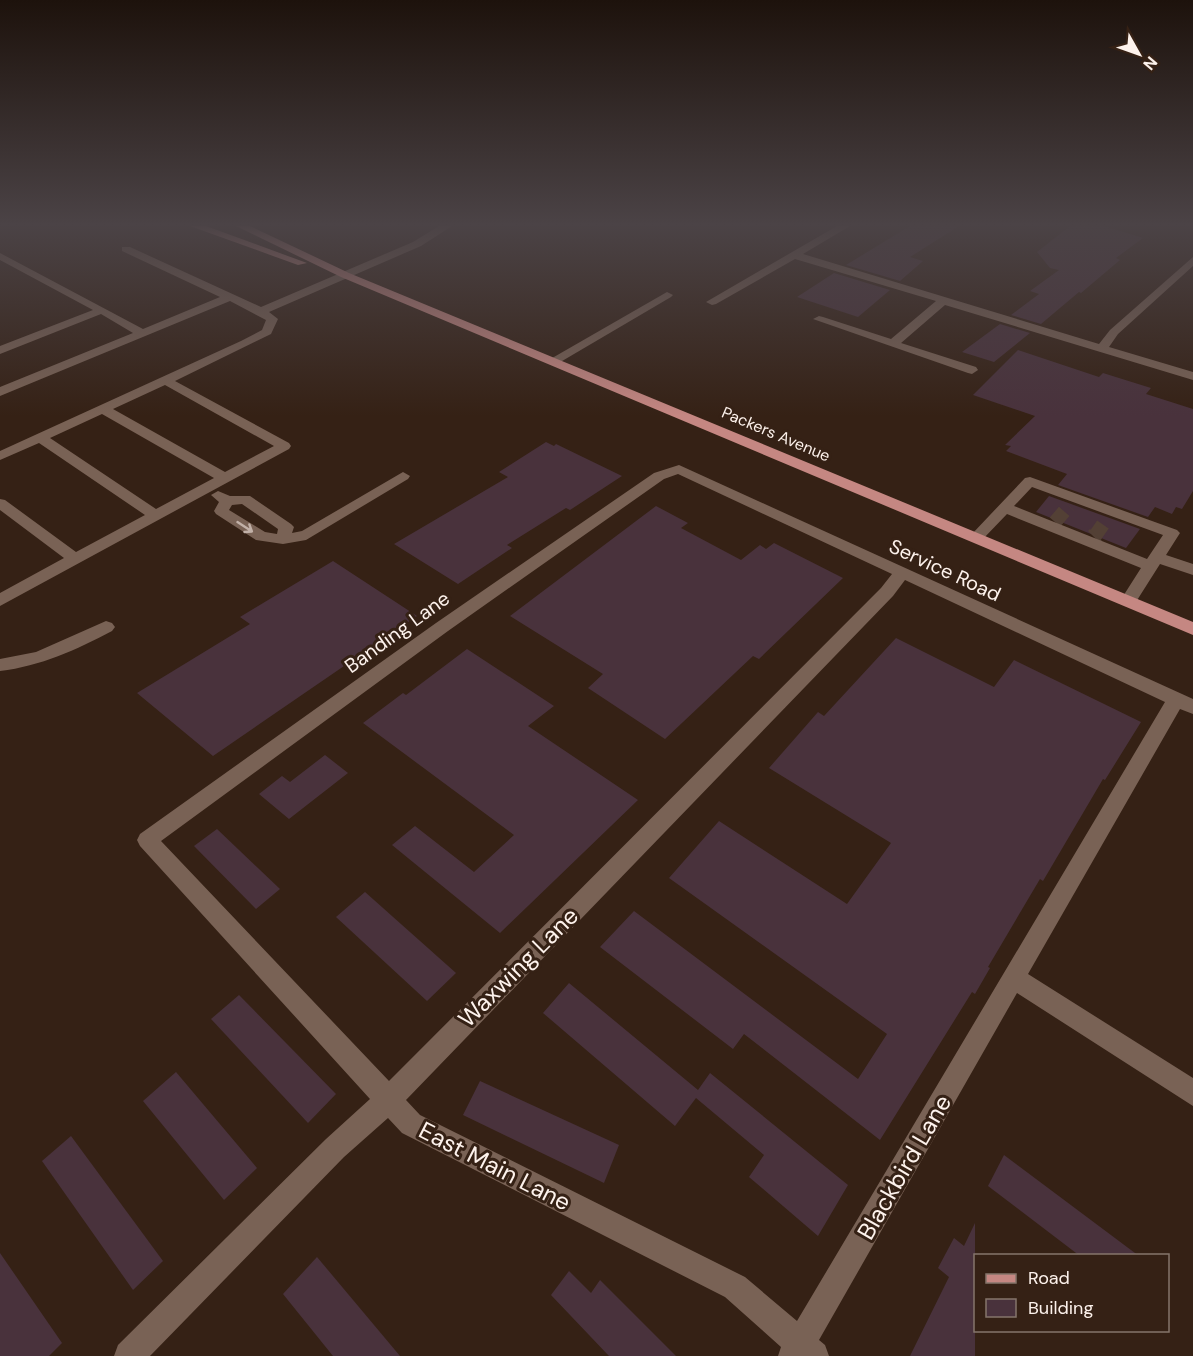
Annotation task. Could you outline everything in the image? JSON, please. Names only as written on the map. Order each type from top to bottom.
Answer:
[{"type":"main road","name":"Packers Avenue","points":[[380,289],[1193,628]]},
{"type":"street","points":[[63,289],[142,333]]},
{"type":"street","points":[[0,456],[267,332],[272,319],[261,311],[212,289]]},
{"type":"street","points":[[261,311],[312,289]]},
{"type":"street","points":[[712,302],[734,289]]},
{"type":"street","points":[[908,289],[1193,376]]},
{"type":"street","points":[[1102,348],[1114,332],[1161,289]]},
{"type":"street","points":[[553,361],[667,295]]},
{"type":"street","points":[[0,392],[229,297]]},
{"type":"street","points":[[893,344],[944,300]]},
{"type":"street","points":[[0,350],[102,310]]},
{"type":"street","points":[[819,319],[972,370]]},
{"type":"street","points":[[0,600],[284,446],[165,380]]},
{"type":"street","points":[[103,409],[225,478]]},
{"type":"street","points":[[40,438],[155,515]]},
{"type":"street","name":"Service Road","points":[[679,469],[1185,703]]},
{"type":"street","name":"Banding Lane","points":[[147,840],[442,627],[659,476],[679,469]]},
{"type":"street","points":[[227,501],[221,511],[261,537],[283,539],[306,535],[403,476]]},
{"type":"street","points":[[977,537],[1030,481],[1109,516],[1172,533],[1128,601]]},
{"type":"street","points":[[207,488],[227,501],[245,499],[286,527],[283,539]]},
{"type":"street","points":[[0,503],[75,560]]},
{"type":"street","points":[[1005,508],[1154,561],[1193,570]]},
{"type":"street","name":"Waxwing Lane","points":[[129,1356],[335,1148],[389,1099],[878,601],[902,573]]},
{"type":"street","points":[[0,665],[35,659],[74,644],[106,627]]},
{"type":"street","name":"Blackbird Lane","points":[[803,1352],[1014,978],[1185,703]]},
{"type":"street","name":"East Main Lane","points":[[147,840],[411,1124],[735,1287],[803,1352]]},
{"type":"street","points":[[1014,978],[1193,1094]]},
{"type":"building","points":[[809,289],[890,290],[858,317],[797,297]]},
{"type":"building","points":[[1085,289],[1041,324],[1011,315],[1039,294],[1030,291]]},
{"type":"building","points":[[1000,324],[1030,333],[994,362],[962,352]]},
{"type":"building","points":[[1018,350],[1099,377],[1103,373],[1151,388],[1146,394],[1193,409],[1193,491],[1182,509],[1176,507],[1172,514],[1155,507],[1148,517],[1058,485],[1067,474],[1006,451],[1011,446],[1005,445],[1035,416],[973,395]]},
{"type":"building","points":[[546,442],[554,446],[556,444],[622,476],[570,510],[566,508],[507,545],[512,548],[458,584],[394,544],[508,477],[499,472]]},
{"type":"building","points":[[1049,496],[1140,529],[1126,548],[1036,512]]},
{"type":"building","points":[[656,506],[688,523],[681,528],[741,560],[760,545],[766,549],[774,543],[843,578],[759,659],[753,656],[665,739],[588,688],[603,674],[510,616]]},
{"type":"building","points":[[333,561],[417,616],[213,756],[137,693],[250,624],[240,617]]},
{"type":"building","points":[[896,638],[994,687],[1014,660],[1141,722],[1105,780],[1103,779],[1043,881],[1040,879],[988,967],[990,968],[975,994],[972,992],[880,1140],[744,1034],[733,1049],[600,947],[634,911],[858,1079],[887,1034],[669,878],[719,821],[847,904],[891,843],[769,768],[818,712],[824,716]]},
{"type":"building","points":[[467,649],[554,706],[528,726],[638,800],[500,933],[392,845],[415,826],[474,872],[514,835],[363,723],[403,693],[406,695]]},
{"type":"building","points":[[325,755],[348,773],[289,819],[259,794],[282,776],[290,782]]},
{"type":"building","points":[[217,829],[280,889],[256,909],[194,846]]},
{"type":"building","points":[[365,892],[456,973],[427,1001],[336,917]]},
{"type":"building","points":[[569,983],[698,1090],[710,1073],[848,1185],[818,1236],[749,1177],[764,1155],[696,1098],[675,1126],[543,1013]]},
{"type":"building","points":[[239,995],[336,1094],[308,1123],[211,1019]]},
{"type":"building","points":[[176,1072],[257,1168],[224,1200],[143,1101]]},
{"type":"building","points":[[480,1081],[619,1145],[604,1183],[463,1115]]},
{"type":"building","points":[[71,1136],[163,1261],[133,1290],[42,1161]]},
{"type":"building","points":[[1004,1155],[1136,1254],[1077,1254],[988,1186]]},
{"type":"building","points":[[975,1223],[975,1356],[910,1356],[949,1277],[938,1268],[954,1238],[964,1246]]},
{"type":"building","points":[[0,1253],[62,1343],[49,1356],[0,1356]]},
{"type":"building","points":[[317,1257],[400,1356],[333,1356],[283,1294]]},
{"type":"building","points":[[569,1271],[591,1293],[600,1280],[676,1356],[609,1356],[551,1295]]},
{"type":"tunnel","points":[[1055,522],[1069,506]]},
{"type":"tunnel","points":[[1095,536],[1106,520]]}]
